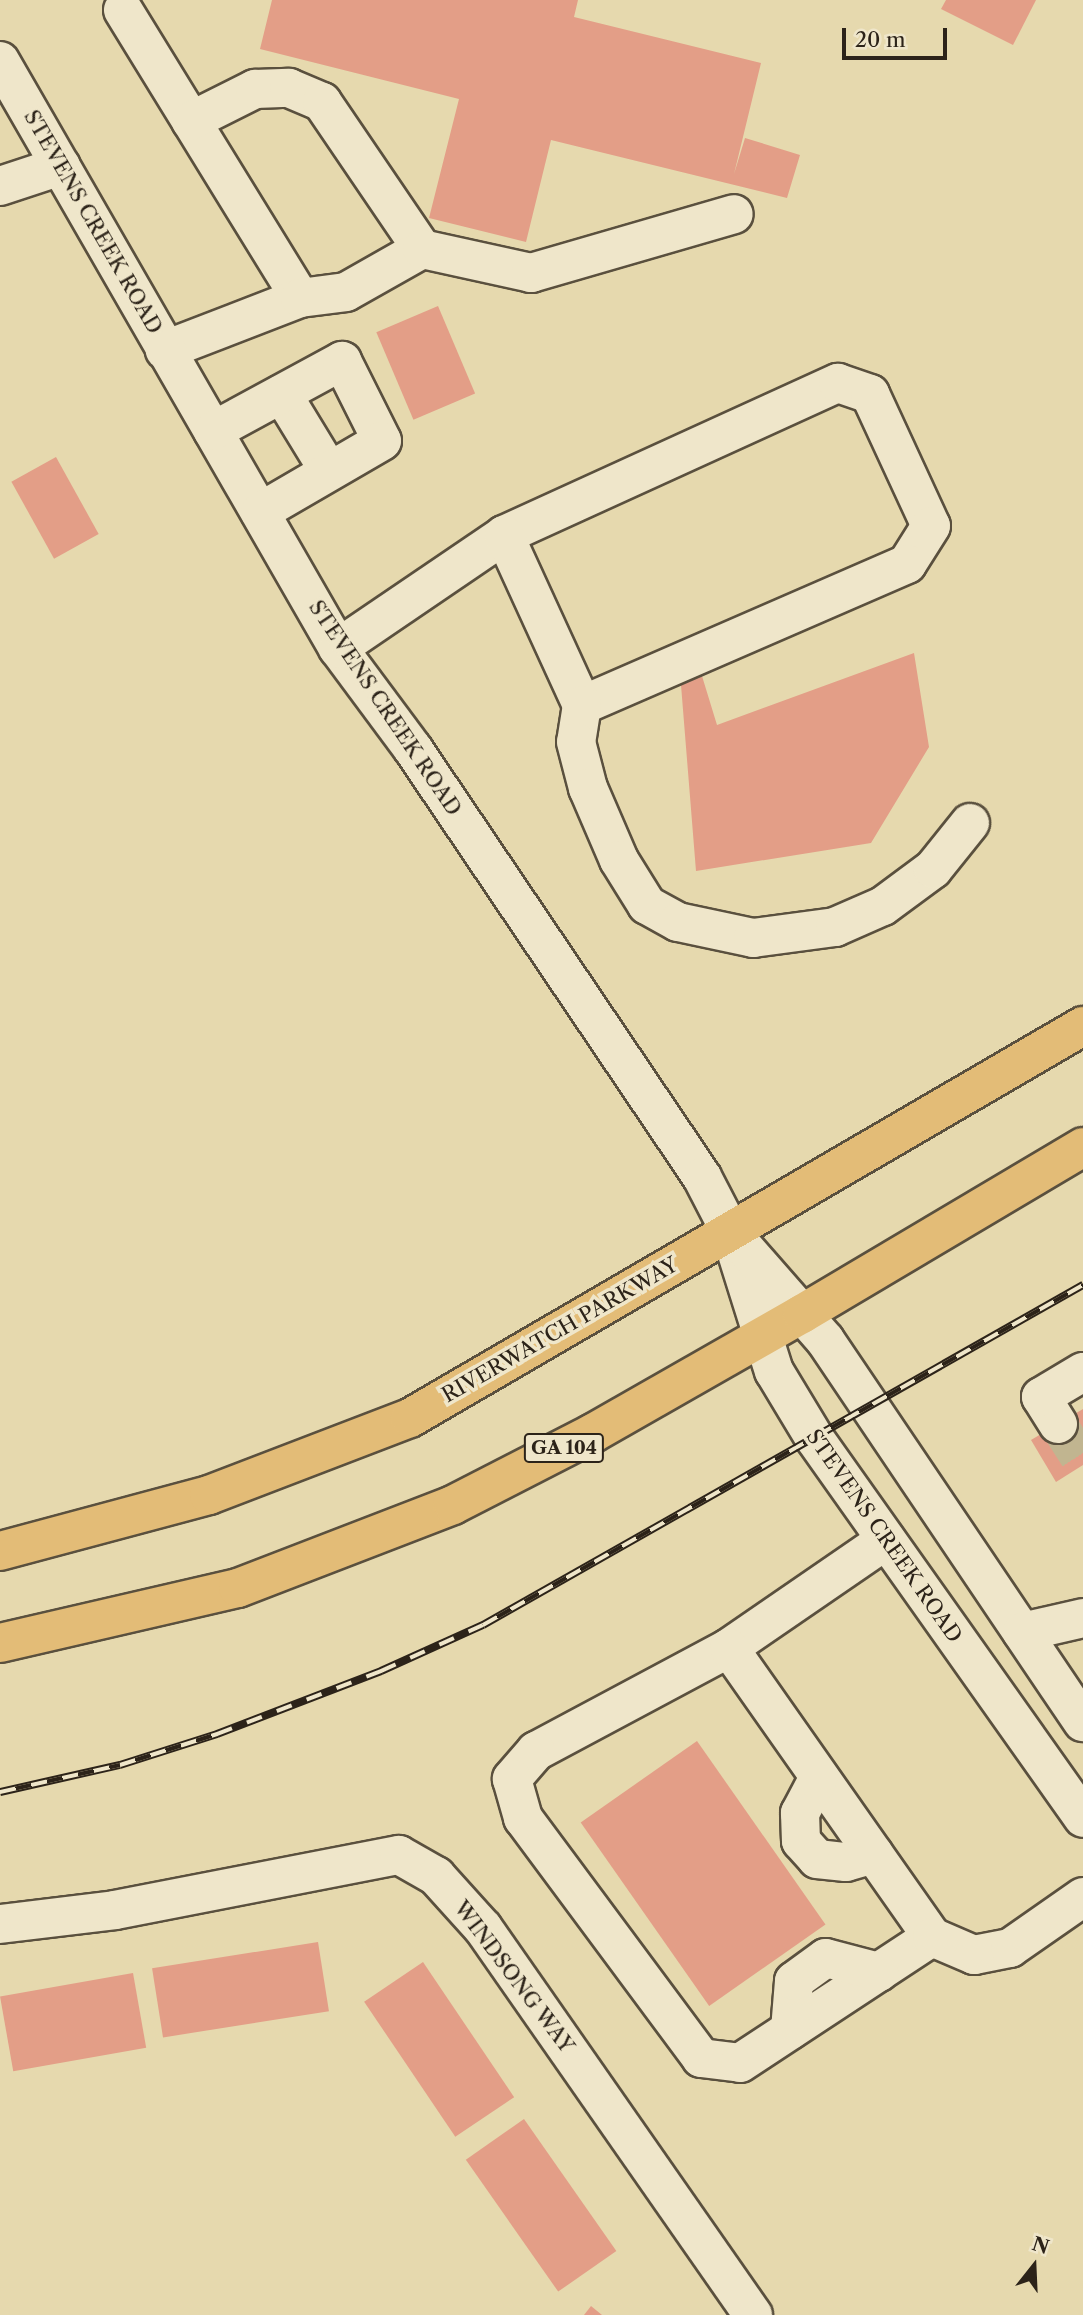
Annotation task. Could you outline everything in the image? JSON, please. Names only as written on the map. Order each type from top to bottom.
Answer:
[{"type":"main road","name":"RIVERWATCH PARKWAY","points":[[0,1551],[209,1495],[410,1418],[1083,1026]]},
{"type":"main road","name":"GA 104","points":[[0,1643],[238,1588],[453,1505],[802,1314],[1083,1147]]},
{"type":"street","points":[[123,10],[300,298]]},
{"type":"street","name":"STEVENS CREEK ROAD","points":[[0,61],[338,648],[413,749],[702,1177],[730,1231],[774,1371],[815,1439],[1083,1818]]},
{"type":"street","points":[[191,121],[255,89],[289,88],[322,102],[422,249]]},
{"type":"street","points":[[0,187],[61,166]]},
{"type":"street","points":[[165,350],[300,298],[346,292],[422,249],[531,273],[734,214]]},
{"type":"street","points":[[213,431],[342,360],[382,441],[260,512]]},
{"type":"street","points":[[338,648],[504,535],[838,383],[870,394],[931,526],[907,564],[582,705]]},
{"type":"street","points":[[282,394],[329,471]]},
{"type":"street","points":[[504,535],[582,705],[576,742],[588,788],[619,860],[646,905],[678,922],[753,938],[835,927],[883,906],[933,869],[970,823]]},
{"type":"street","name":"STEVENS CREEK ROAD","points":[[730,1231],[825,1340],[1022,1632],[1078,1703]]},
{"type":"street","points":[[1050,1411],[1083,1372]]},
{"type":"street","points":[[886,1540],[729,1648],[536,1751],[512,1779],[523,1818],[701,2058],[740,2063],[932,1937]]},
{"type":"street","points":[[1022,1632],[1083,1618]]},
{"type":"street","points":[[729,1648],[932,1937],[974,1955],[1010,1948],[1083,1897]]},
{"type":"street","points":[[819,1776],[800,1813],[801,1841],[817,1859],[846,1862],[874,1854]]},
{"type":"street","name":"WINDSONG WAY","points":[[0,1924],[116,1910],[400,1855],[436,1876],[483,1928],[749,2313]]},
{"type":"building","points":[[272,0],[578,0],[574,17],[761,63],[734,174],[745,138],[800,155],[787,198],[551,140],[526,242],[429,218],[459,99],[260,49]]},
{"type":"building","points":[[946,0],[1036,0],[1013,45],[941,9]]},
{"type":"building","points":[[438,306],[475,393],[413,420],[376,332]]},
{"type":"building","points":[[56,457],[99,534],[54,559],[11,482]]},
{"type":"building","points":[[914,653],[929,747],[871,843],[696,871],[681,685],[702,676],[717,725]]},
{"type":"building","points":[[1083,1409],[1083,1465],[1056,1482],[1031,1440]]},
{"type":"building","points":[[697,1741],[825,1924],[709,2006],[581,1822]]},
{"type":"building","points":[[318,1942],[329,2011],[163,2037],[152,1968]]},
{"type":"building","points":[[423,1962],[514,2097],[455,2137],[364,2002]]},
{"type":"building","points":[[133,1973],[146,2048],[13,2071],[0,1996]]},
{"type":"building","points":[[524,2119],[616,2251],[558,2292],[466,2160]]},
{"type":"building","points":[[591,2306],[602,2315],[584,2315]]},
{"type":"tunnel","points":[[1058,1424],[1083,1463]]},
{"type":"railway","points":[[0,1792],[120,1765],[217,1734],[381,1671],[483,1625],[1083,1285]]}]
